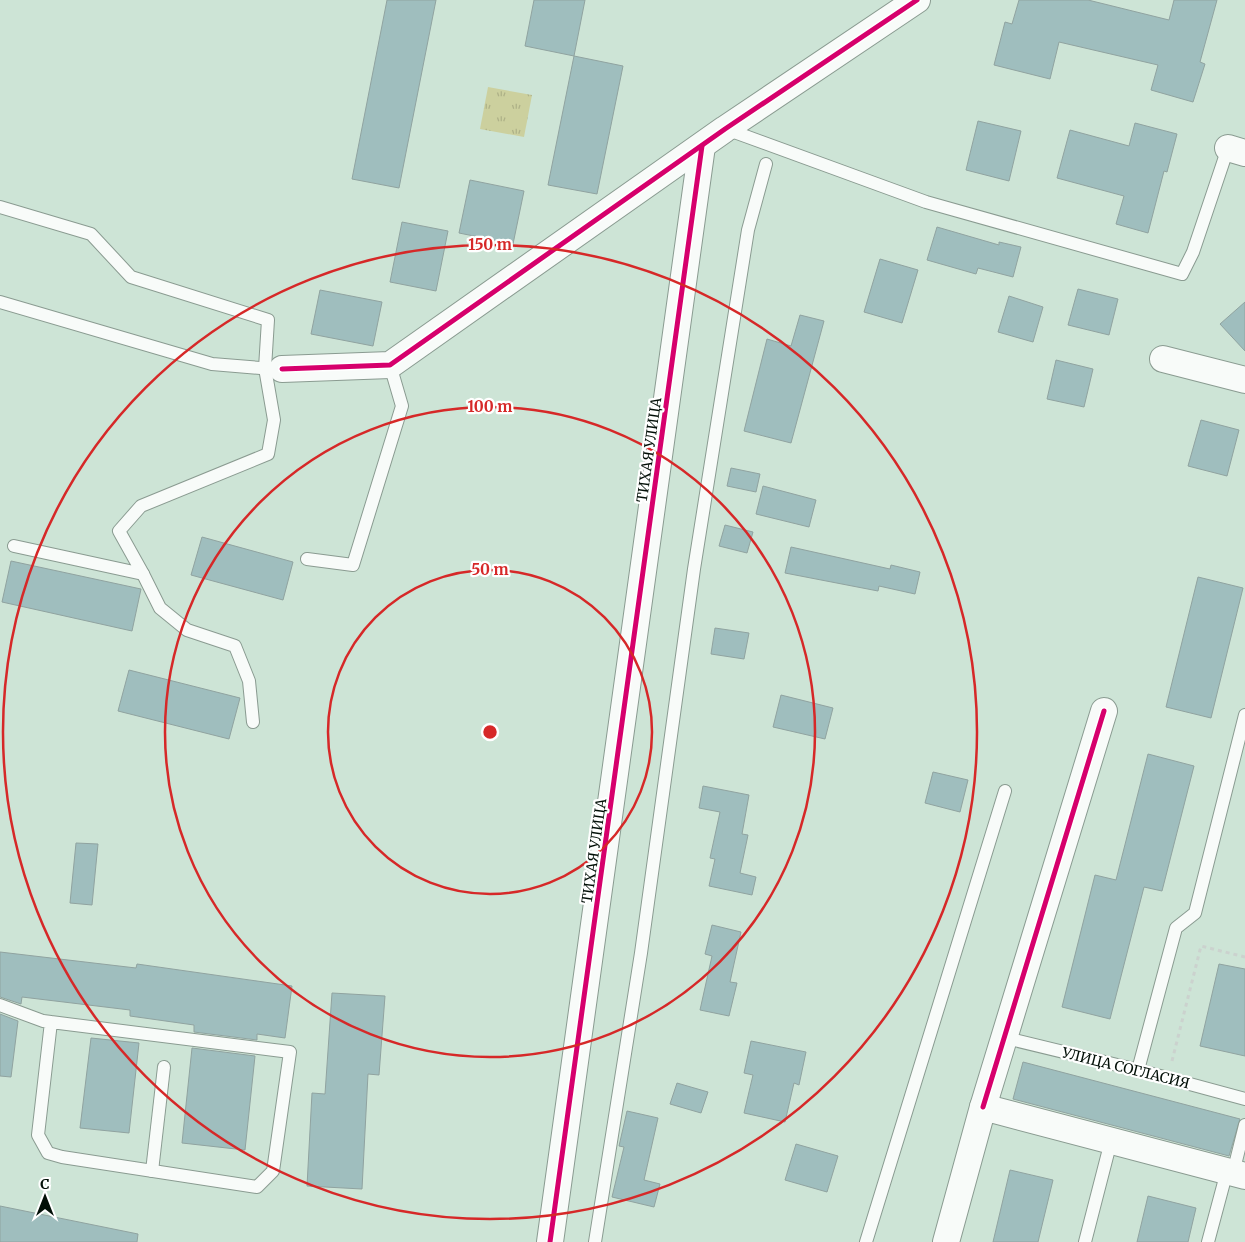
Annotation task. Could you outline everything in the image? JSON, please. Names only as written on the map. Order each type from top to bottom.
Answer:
[{"type":"street","points":[[273,369],[390,365],[726,129],[917,0]]},
{"type":"street","name":"ТИХАЯ УЛИЦА","points":[[550,1242],[702,146]]},
{"type":"street","points":[[1163,359],[1245,380]]},
{"type":"street","points":[[946,1242],[983,1107],[1006,1038],[1104,711]]},
{"type":"street","points":[[983,1107],[1235,1173]]},
{"type":"lane","points":[[726,129],[926,202],[1182,274],[1236,151]]},
{"type":"lane","points":[[595,1242],[641,953],[695,560],[748,230],[766,164]]},
{"type":"lane","points":[[0,207],[91,234],[131,277],[268,320],[273,369],[274,420],[268,454],[141,506],[119,532],[160,608],[186,630],[235,646],[249,681],[253,722]]},
{"type":"lane","points":[[0,302],[212,364],[273,369]]},
{"type":"lane","points":[[306,559],[353,565],[402,406],[390,365]]},
{"type":"lane","points":[[14,546],[143,574]]},
{"type":"lane","points":[[1138,1070],[1176,928],[1195,913],[1241,745],[1245,715]]},
{"type":"lane","points":[[866,1242],[1006,791]]},
{"type":"lane","points":[[0,1005],[51,1022],[290,1052],[273,1171],[257,1188],[62,1158],[48,1153],[38,1135],[51,1022]]},
{"type":"lane","name":"УЛИЦА СОГЛАСИЯ","points":[[1006,1038],[1138,1070],[1245,1099]]},
{"type":"lane","points":[[152,1171],[164,1067]]},
{"type":"lane","points":[[1208,1242],[1235,1173],[1245,1125]]},
{"type":"lane","points":[[1085,1242],[1111,1141]]},
{"type":"path","points":[[1168,1078],[1201,946],[1245,958]]},
{"type":"green space","points":[[488,87],[532,95],[524,137],[480,129]]},
{"type":"building","points":[[387,0],[436,0],[399,188],[352,179]]},
{"type":"building","points":[[534,0],[585,0],[574,56],[525,46]]},
{"type":"building","points":[[1019,0],[1088,0],[1169,20],[1174,0],[1217,0],[1200,62],[1205,64],[1193,102],[1151,90],[1158,65],[1059,42],[1050,79],[994,65],[1005,22],[1012,24]]},
{"type":"building","points":[[574,56],[623,66],[597,194],[548,185]]},
{"type":"building","points":[[978,121],[1021,131],[1009,181],[966,170]]},
{"type":"building","points":[[1135,123],[1177,134],[1167,172],[1164,171],[1148,233],[1116,224],[1124,196],[1057,178],[1070,130],[1129,146]]},
{"type":"building","points":[[470,180],[524,191],[513,244],[459,233]]},
{"type":"building","points":[[402,222],[448,231],[436,291],[390,282]]},
{"type":"building","points":[[937,227],[999,245],[999,242],[1021,247],[1013,277],[978,268],[976,274],[927,260]]},
{"type":"building","points":[[880,259],[918,270],[902,323],[864,312]]},
{"type":"building","points":[[1078,289],[1118,299],[1109,335],[1068,325]]},
{"type":"building","points":[[320,290],[382,302],[373,346],[311,334]]},
{"type":"building","points":[[1009,296],[1043,307],[1033,342],[998,332]]},
{"type":"building","points":[[1245,302],[1245,351],[1220,324]]},
{"type":"building","points":[[800,315],[824,321],[791,443],[744,431],[767,339],[791,346]]},
{"type":"building","points":[[1056,360],[1093,369],[1084,407],[1047,399]]},
{"type":"building","points":[[1201,420],[1239,430],[1227,476],[1188,466]]},
{"type":"building","points":[[731,468],[760,474],[756,492],[727,486]]},
{"type":"building","points":[[763,486],[816,500],[809,527],[756,514]]},
{"type":"building","points":[[725,525],[753,532],[747,553],[719,546]]},
{"type":"building","points":[[202,537],[293,562],[283,600],[191,575]]},
{"type":"building","points":[[791,547],[890,569],[891,565],[920,572],[915,594],[879,586],[878,591],[785,573]]},
{"type":"building","points":[[11,561],[141,589],[132,631],[2,602]]},
{"type":"building","points":[[1198,577],[1243,588],[1211,718],[1166,707]]},
{"type":"building","points":[[715,628],[749,633],[744,659],[711,654]]},
{"type":"building","points":[[129,670],[240,698],[229,739],[118,711]]},
{"type":"building","points":[[781,695],[833,708],[825,739],[773,727]]},
{"type":"building","points":[[1148,754],[1194,766],[1162,891],[1144,887],[1110,1019],[1062,1007],[1095,875],[1116,880]]},
{"type":"building","points":[[933,772],[968,780],[960,812],[925,803]]},
{"type":"building","points":[[703,786],[749,795],[742,834],[748,835],[740,873],[756,877],[752,895],[709,886],[715,859],[710,858],[720,812],[699,808]]},
{"type":"building","points":[[76,843],[98,844],[92,905],[70,903]]},
{"type":"building","points":[[712,925],[741,932],[730,982],[737,983],[729,1016],[700,1010],[712,956],[705,954]]},
{"type":"building","points":[[0,952],[136,968],[137,964],[292,986],[285,1038],[257,1034],[257,1040],[194,1032],[194,1025],[130,1016],[130,1010],[22,997],[21,1004],[0,997]]},
{"type":"building","points":[[1219,964],[1245,969],[1245,1056],[1200,1046]]},
{"type":"building","points":[[332,993],[385,996],[379,1075],[368,1074],[362,1189],[307,1186],[312,1093],[325,1094]]},
{"type":"building","points":[[0,1014],[18,1021],[11,1077],[0,1076]]},
{"type":"building","points":[[91,1038],[139,1043],[129,1133],[80,1128]]},
{"type":"building","points":[[751,1041],[806,1052],[799,1085],[794,1083],[785,1122],[744,1113],[753,1075],[744,1073]]},
{"type":"building","points":[[192,1048],[255,1056],[245,1150],[182,1143]]},
{"type":"building","points":[[1023,1062],[1240,1119],[1229,1156],[1013,1099]]},
{"type":"building","points":[[677,1083],[708,1092],[701,1113],[670,1104]]},
{"type":"building","points":[[627,1111],[658,1118],[644,1180],[660,1184],[654,1207],[612,1197],[624,1147],[619,1146]]},
{"type":"building","points":[[796,1144],[838,1156],[827,1192],[785,1180]]},
{"type":"building","points":[[1010,1170],[1053,1180],[1038,1242],[993,1242]]},
{"type":"building","points":[[1148,1196],[1196,1208],[1188,1242],[1137,1242]]},
{"type":"building","points":[[0,1206],[138,1234],[137,1242],[0,1242]]},
{"type":"cycle path","points":[[282,369],[390,365],[725,129],[917,0]]},
{"type":"cycle path","points":[[550,1242],[702,146]]},
{"type":"cycle path","points":[[983,1107],[1104,711]]}]
